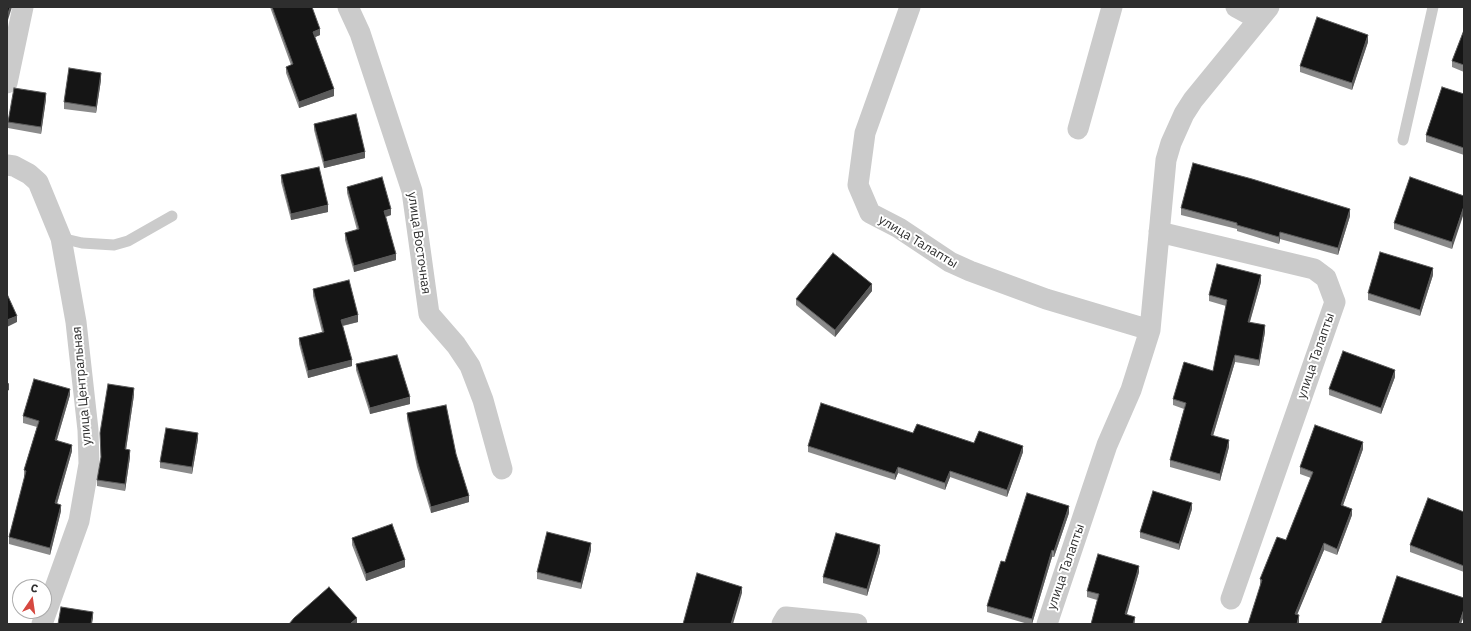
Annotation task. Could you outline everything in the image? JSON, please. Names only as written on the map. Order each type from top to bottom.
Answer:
[{"type":"street","points":[[7,83],[23,7]]},
{"type":"street","name":"улица Восточная","points":[[348,7],[360,33],[412,191],[429,314],[456,345],[470,366],[483,400],[502,469]]},
{"type":"street","name":"улица Талапты","points":[[910,7],[865,133],[858,185],[870,213],[899,228],[950,262],[970,271],[1046,299],[1150,330]]},
{"type":"street","points":[[1078,129],[1112,7]]},
{"type":"street","points":[[1236,7],[1264,13]]},
{"type":"street","name":"улица Талапты","points":[[1047,624],[1107,445],[1131,390],[1150,330],[1166,160],[1171,143],[1184,114],[1264,13]]},
{"type":"street","name":"улица Центральная","points":[[7,165],[14,166],[29,174],[38,182],[61,238],[76,322],[88,430],[89,464],[79,521],[42,624]]},
{"type":"street","name":"улица Талапты","points":[[1159,232],[1314,269],[1326,278],[1335,302],[1231,599]]},
{"type":"street","points":[[782,624],[786,616],[857,624]]},
{"type":"lane","points":[[1403,140],[1433,7]]},
{"type":"lane","points":[[61,238],[82,243],[114,245],[128,241],[172,216]]},
{"type":"building","points":[[7,7],[10,7],[7,17]]},
{"type":"building","points":[[272,7],[312,7],[320,29],[313,32],[334,89],[299,102],[286,67],[293,64]]},
{"type":"building","points":[[1317,17],[1368,35],[1352,83],[1300,66]]},
{"type":"building","points":[[1464,30],[1464,65],[1452,61]]},
{"type":"building","points":[[69,68],[101,73],[96,107],[64,102]]},
{"type":"building","points":[[1442,87],[1464,94],[1464,148],[1426,135]]},
{"type":"building","points":[[14,88],[46,93],[41,127],[8,122]]},
{"type":"building","points":[[356,114],[365,152],[324,162],[314,124]]},
{"type":"building","points":[[1193,163],[1252,179],[1350,209],[1338,248],[1280,232],[1279,237],[1237,225],[1237,223],[1181,208]]},
{"type":"building","points":[[319,167],[328,205],[291,214],[281,175]]},
{"type":"building","points":[[382,177],[391,209],[384,211],[396,254],[354,266],[345,233],[359,229],[347,187]]},
{"type":"building","points":[[1410,177],[1464,196],[1464,206],[1452,242],[1394,223]]},
{"type":"building","points":[[1380,252],[1433,268],[1420,310],[1368,293]]},
{"type":"building","points":[[833,253],[872,284],[835,330],[796,299]]},
{"type":"building","points":[[1217,264],[1261,275],[1248,322],[1265,325],[1259,360],[1235,355],[1211,435],[1229,440],[1220,474],[1170,460],[1186,403],[1173,399],[1184,362],[1213,371],[1227,300],[1209,295]]},
{"type":"building","points":[[349,280],[358,315],[341,320],[352,360],[308,371],[299,338],[324,332],[313,289]]},
{"type":"building","points":[[7,294],[17,316],[7,320]]},
{"type":"building","points":[[1343,351],[1395,370],[1381,408],[1329,389]]},
{"type":"building","points":[[397,355],[410,397],[370,408],[356,364]]},
{"type":"building","points":[[34,379],[70,389],[55,440],[72,445],[55,503],[61,505],[50,548],[9,537],[26,471],[24,470],[39,421],[23,416]]},
{"type":"building","points":[[108,384],[134,388],[125,449],[130,450],[125,484],[97,480],[101,457],[100,433]]},
{"type":"building","points":[[821,403],[913,433],[917,424],[974,443],[979,431],[1023,446],[1007,490],[950,471],[945,483],[898,467],[895,474],[808,446]]},
{"type":"building","points":[[446,405],[456,454],[469,496],[431,507],[417,460],[407,413]]},
{"type":"building","points":[[1315,425],[1363,442],[1341,505],[1352,509],[1337,549],[1324,543],[1295,614],[1299,615],[1297,624],[1248,624],[1262,580],[1260,579],[1277,537],[1286,540],[1313,472],[1300,467]]},
{"type":"building","points":[[166,428],[198,433],[192,467],[160,462]]},
{"type":"building","points":[[1153,491],[1192,503],[1179,544],[1140,532]]},
{"type":"building","points":[[1027,493],[1069,506],[1054,551],[1052,550],[1032,619],[987,606],[1001,561],[1005,562]]},
{"type":"building","points":[[1428,498],[1464,512],[1464,566],[1410,545]]},
{"type":"building","points":[[392,524],[405,560],[366,574],[352,538]]},
{"type":"building","points":[[547,532],[591,543],[581,583],[537,572]]},
{"type":"building","points":[[836,533],[880,545],[867,589],[823,577]]},
{"type":"building","points":[[1098,554],[1139,566],[1125,614],[1135,617],[1133,624],[1091,624],[1099,594],[1087,591]]},
{"type":"building","points":[[697,573],[742,587],[731,624],[683,624]]},
{"type":"building","points":[[1397,576],[1464,598],[1464,609],[1459,624],[1381,624]]},
{"type":"building","points":[[329,587],[357,618],[350,624],[289,624],[294,618]]},
{"type":"building","points":[[61,607],[93,612],[91,624],[58,624]]}]
